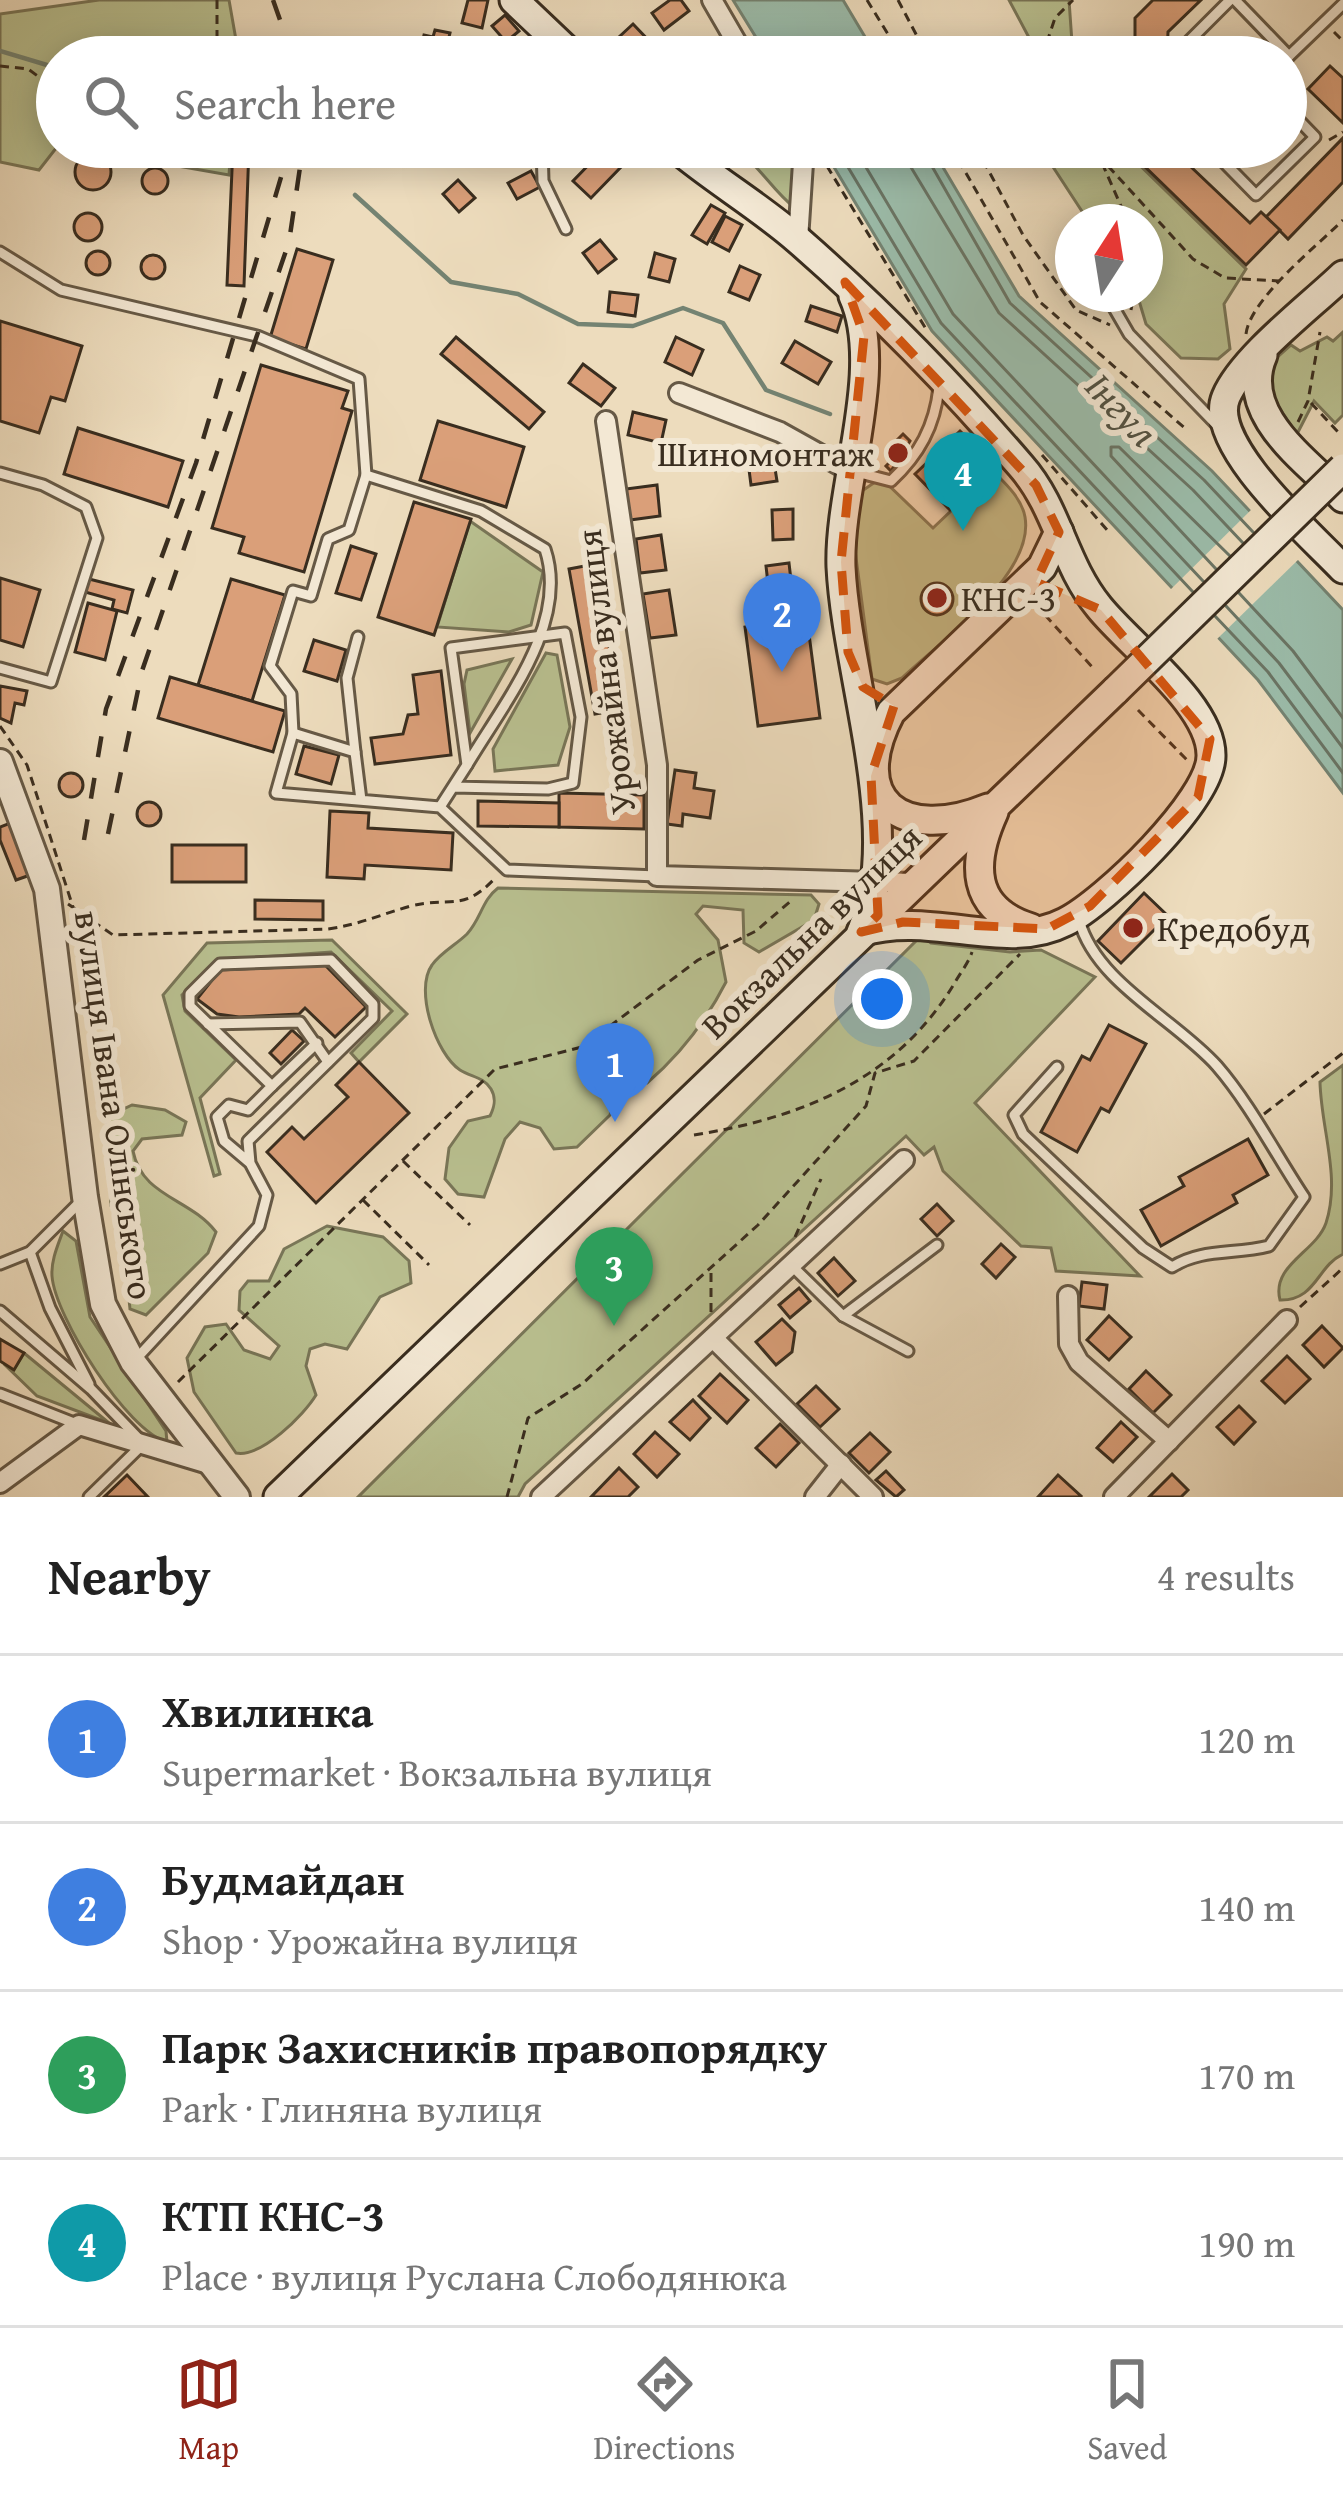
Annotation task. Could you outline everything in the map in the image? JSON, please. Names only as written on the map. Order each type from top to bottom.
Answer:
[{"type":"main road","points":[[514,0],[552,36]]},
{"type":"main road","points":[[703,168],[798,240],[844,282],[1028,475],[1059,532],[1068,562],[1101,610],[1200,717],[1211,756],[1198,797],[1078,915],[1023,934],[903,922],[861,932]]},
{"type":"main road","points":[[1343,274],[1265,351],[1226,397],[1222,413],[1231,443],[1343,569]]},
{"type":"main road","points":[[844,282],[859,309],[864,336],[841,562],[848,652],[871,776],[878,883],[861,932]]},
{"type":"main road","points":[[1265,351],[1256,386],[1261,407],[1343,497]]},
{"type":"main road","name":"Вокзальна вулиця","points":[[278,1497],[1343,468]]},
{"type":"main road","points":[[997,804],[937,824],[915,820],[885,802],[871,776],[884,726],[908,694],[1027,593],[1051,556],[1059,532]]},
{"type":"main road","points":[[1027,593],[1072,590],[1101,610]]},
{"type":"main road","points":[[848,652],[863,687],[887,696],[908,694]]},
{"type":"main road","points":[[997,804],[976,864],[983,896],[1013,921],[1047,929]]},
{"type":"street","points":[[712,0],[733,36]]},
{"type":"street","points":[[798,240],[803,168]]},
{"type":"street","points":[[679,393],[780,432],[850,471]]},
{"type":"street","name":"Урожайна вулиця","points":[[606,421],[657,765],[657,876]]},
{"type":"street","name":"вулиця Івана Олінського","points":[[0,762],[47,889],[103,1304],[133,1362],[237,1497]]},
{"type":"street","points":[[657,876],[913,883]]},
{"type":"street","points":[[541,1497],[904,1160]]},
{"type":"street","points":[[1068,1296],[1069,1345],[1079,1362],[1169,1441]]},
{"type":"street","points":[[1114,1497],[1286,1320]]},
{"type":"street","points":[[713,1338],[872,1497]]},
{"type":"street","points":[[0,1483],[79,1424],[215,1466]]},
{"type":"street","points":[[815,1497],[841,1464]]},
{"type":"lane","points":[[1195,36],[1235,0],[1268,36]]},
{"type":"lane","points":[[1307,39],[1343,4]]},
{"type":"lane","points":[[543,168],[543,181],[566,229]]},
{"type":"lane","points":[[1230,168],[1256,195],[1283,168]]},
{"type":"lane","points":[[0,252],[61,290],[257,335],[359,379],[366,475],[349,530],[328,539],[311,596],[293,591],[270,665],[292,694],[293,733],[277,793],[440,807],[507,871],[657,876]]},
{"type":"lane","points":[[1116,312],[1129,334],[1231,443]]},
{"type":"lane","points":[[850,471],[891,481],[912,462],[929,432],[940,382]]},
{"type":"lane","points":[[0,473],[43,485],[86,507],[97,538],[51,682],[0,668]]},
{"type":"lane","points":[[366,475],[481,511],[545,550],[552,572],[542,636],[440,807]]},
{"type":"lane","points":[[453,787],[548,789],[573,783],[581,717],[565,633],[451,648],[466,765]]},
{"type":"lane","points":[[358,637],[347,678],[362,800]]},
{"type":"lane","points":[[293,733],[355,752]]},
{"type":"lane","points":[[1058,1067],[1014,1114],[1023,1134],[1143,1248],[1172,1267],[1195,1253],[1241,1253],[1269,1246],[1304,1197],[1218,1067],[1109,969],[1084,939],[1078,915]]},
{"type":"lane","points":[[133,1362],[259,1226],[266,1195],[250,1163],[248,1141],[373,1018],[373,1004],[323,958],[214,967],[190,994],[190,1006],[272,1086]]},
{"type":"lane","points":[[208,1024],[300,1022],[328,1062]]},
{"type":"lane","points":[[250,1163],[224,1141],[217,1117],[229,1105],[248,1110],[317,1043]]},
{"type":"lane","points":[[0,1264],[30,1252],[85,1197]]},
{"type":"lane","points":[[843,1316],[937,1245]]},
{"type":"lane","points":[[30,1252],[50,1308],[92,1389]]},
{"type":"lane","points":[[790,1265],[843,1316],[908,1351]]},
{"type":"lane","points":[[0,1311],[92,1389],[144,1447],[88,1497]]},
{"type":"lane","points":[[0,1394],[79,1424]]},
{"type":"lane","points":[[0,1409],[14,1401]]},
{"type":"path","points":[[217,0],[217,36]]},
{"type":"path","points":[[867,0],[889,36]]},
{"type":"path","points":[[898,0],[917,36]]},
{"type":"path","points":[[1049,36],[1055,18],[1073,0]]},
{"type":"path","points":[[0,66],[28,69],[36,75]]},
{"type":"path","points":[[827,168],[928,333]]},
{"type":"path","points":[[963,168],[1040,302],[1187,430]]},
{"type":"path","points":[[987,168],[1023,235],[1076,310],[1129,334]]},
{"type":"path","points":[[1104,168],[1120,204]]},
{"type":"path","points":[[1110,168],[1193,259],[1225,278],[1280,282]]},
{"type":"path","points":[[1248,322],[1280,282],[1343,220]]},
{"type":"path","points":[[1294,436],[1308,400],[1320,332]]},
{"type":"path","points":[[1308,400],[1338,432]]},
{"type":"path","points":[[1038,451],[1108,530]]},
{"type":"path","points":[[1027,593],[1094,669]]},
{"type":"path","points":[[1138,710],[1195,768]]},
{"type":"path","points":[[0,726],[27,765],[74,908]]},
{"type":"path","points":[[47,889],[112,935],[328,929],[364,925],[413,905],[459,904],[480,896],[507,871]]},
{"type":"path","points":[[162,1398],[495,1069],[582,1047],[698,960],[755,932],[813,882]]},
{"type":"path","points":[[694,1136],[758,1125],[808,1109],[875,1073],[914,1061],[1047,929]]},
{"type":"path","points":[[507,1497],[528,1418],[582,1384],[711,1266],[832,1145],[866,1106],[875,1073],[940,1011],[970,959],[975,938]]},
{"type":"path","points":[[1253,1122],[1343,1053]]},
{"type":"path","points":[[403,1161],[470,1225]]},
{"type":"path","points":[[790,1265],[796,1229],[821,1179]]},
{"type":"path","points":[[363,1200],[429,1265]]},
{"type":"path","points":[[711,1266],[713,1338]]},
{"type":"path","points":[[1286,1320],[1343,1268]]},
{"type":"highlighted area","points":[[845,282],[1036,485],[1059,532],[1036,582],[1101,610],[1210,739],[1198,797],[1090,906],[1047,929],[903,922],[861,932],[878,915],[871,776],[894,706],[863,687],[848,652],[841,562],[864,336]]},
{"type":"shaded area","points":[[99,0],[229,0],[235,36],[36,36],[39,170],[0,162],[0,14]]},
{"type":"shaded area","points":[[1009,0],[1069,0],[1072,36],[1028,36]]},
{"type":"shaded area","points":[[189,168],[230,168],[229,175]]},
{"type":"shaded area","points":[[757,168],[799,168],[796,209]]},
{"type":"shaded area","points":[[1054,168],[1143,168],[1246,269],[1224,304],[1230,349],[1218,359],[1181,358],[1146,324],[1142,312],[1163,312],[1163,204],[1077,204]]},
{"type":"shaded area","points":[[1343,332],[1343,415],[1335,423],[1314,401],[1297,434],[1269,393],[1272,362],[1291,345],[1300,351],[1327,337],[1333,341]]},
{"type":"shaded area","points":[[993,471],[1017,498],[1025,517],[1024,539],[1015,561],[982,605],[902,678],[887,684],[872,679],[855,550],[859,493],[881,478],[933,528]]},
{"type":"shaded area","points":[[470,521],[543,572],[531,625],[509,632],[437,627]]},
{"type":"shaded area","points":[[546,653],[557,655],[570,727],[558,765],[495,771],[493,749]]},
{"type":"shaded area","points":[[512,659],[470,733],[464,684],[467,670]]},
{"type":"shaded area","points":[[498,888],[811,895],[819,904],[814,920],[759,952],[744,943],[743,910],[703,906],[696,914],[718,940],[726,982],[692,1036],[647,1083],[636,1082],[633,1064],[623,1063],[610,1115],[577,1147],[554,1149],[540,1128],[520,1122],[505,1139],[484,1197],[458,1194],[445,1179],[449,1148],[468,1121],[490,1116],[494,1096],[485,1082],[460,1070],[443,1050],[430,1021],[425,990],[432,965],[467,934]]},
{"type":"shaded area","points":[[921,936],[931,943],[1010,952],[1041,950],[1095,977],[975,1103],[1140,1276],[1056,1271],[1051,1248],[1021,1246],[943,1171],[934,1147],[924,1155],[906,1136],[525,1484],[518,1497],[358,1497]]},
{"type":"shaded area","points":[[332,940],[407,1014],[359,1062],[351,1053],[392,1011],[331,952],[217,960],[182,995],[185,1011],[236,1060],[200,1098],[220,1174],[214,1176],[163,995],[207,943]]},
{"type":"shaded area","points":[[1343,1065],[1343,1254],[1301,1295],[1280,1300],[1282,1277],[1326,1223],[1332,1188],[1320,1082]]},
{"type":"shaded area","points":[[132,1105],[165,1110],[186,1122],[182,1135],[142,1139],[133,1151],[138,1166],[156,1188],[216,1232],[208,1253],[146,1315],[130,1309],[122,1231],[111,1206],[107,1117]]},
{"type":"shaded area","points":[[327,1226],[383,1237],[409,1261],[411,1283],[380,1297],[347,1349],[325,1344],[310,1349],[306,1366],[316,1395],[269,1442],[236,1453],[194,1392],[187,1358],[205,1327],[226,1324],[244,1350],[270,1359],[279,1346],[239,1310],[240,1291],[248,1281],[269,1281],[284,1249]]},
{"type":"shaded area","points":[[63,1231],[76,1241],[90,1317],[166,1431],[167,1442],[151,1433],[114,1395],[66,1318],[52,1276]]},
{"type":"shaded area","points":[[24,1353],[109,1423],[37,1396],[4,1364],[14,1369]]},
{"type":"water","points":[[733,0],[843,0],[864,36],[755,36]]},
{"type":"water","name":"Інгул","points":[[835,168],[943,168],[1019,296],[1212,471],[1343,610],[1343,793],[1258,680],[932,331]]},
{"type":"pier","points":[[1254,507],[1301,557],[1214,642],[1168,592]]},
{"type":"building","points":[[468,0],[488,0],[482,28],[462,23]]},
{"type":"building","points":[[670,0],[681,0],[689,11],[664,30],[652,13]]},
{"type":"building","points":[[1153,0],[1201,0],[1168,36],[1135,36],[1135,18]]},
{"type":"building","points":[[505,15],[519,31],[501,36],[492,26]]},
{"type":"building","points":[[633,24],[644,36],[620,36]]},
{"type":"building","points":[[1330,66],[1343,78],[1343,123],[1308,89]]},
{"type":"building","points":[[1343,138],[1343,182],[1288,239],[1266,217]]},
{"type":"building","points":[[76,168],[110,168],[110,179],[100,189],[86,189],[76,179]]},
{"type":"building","points":[[155,168],[168,181],[155,194],[142,181]]},
{"type":"building","points":[[232,168],[248,168],[244,286],[227,285]]},
{"type":"building","points":[[586,168],[620,168],[591,198],[573,181]]},
{"type":"building","points":[[1146,168],[1192,168],[1250,223],[1261,212],[1280,230],[1246,265]]},
{"type":"building","points":[[531,171],[540,187],[517,199],[508,183]]},
{"type":"building","points":[[458,180],[475,198],[459,212],[443,194]]},
{"type":"building","points":[[711,205],[725,213],[707,244],[692,235]]},
{"type":"building","points":[[88,213],[98,217],[102,227],[98,237],[88,241],[78,237],[74,227],[78,217]]},
{"type":"building","points":[[725,216],[742,225],[729,251],[712,242]]},
{"type":"building","points":[[600,240],[616,259],[598,273],[583,253]]},
{"type":"building","points":[[297,249],[333,260],[306,349],[270,338]]},
{"type":"building","points":[[98,251],[110,263],[98,275],[86,263]]},
{"type":"building","points":[[655,253],[675,259],[669,282],[649,277]]},
{"type":"building","points":[[153,255],[162,258],[162,276],[153,279],[144,276],[141,267],[144,258]]},
{"type":"building","points":[[740,266],[760,275],[749,300],[729,292]]},
{"type":"building","points":[[610,292],[638,295],[635,316],[608,312]]},
{"type":"building","points":[[811,306],[842,316],[837,332],[806,321]]},
{"type":"building","points":[[0,321],[82,346],[65,401],[51,397],[39,433],[0,421]]},
{"type":"building","points":[[456,337],[544,412],[529,429],[441,354]]},
{"type":"building","points":[[676,337],[703,350],[692,375],[665,362]]},
{"type":"building","points":[[795,341],[831,362],[818,384],[782,363]]},
{"type":"building","points":[[583,364],[615,388],[601,406],[569,383]]},
{"type":"building","points":[[261,365],[348,391],[342,408],[352,411],[304,572],[239,553],[244,537],[212,528]]},
{"type":"building","points":[[633,412],[666,420],[661,443],[628,435]]},
{"type":"building","points":[[438,421],[524,447],[506,507],[420,480]]},
{"type":"building","points":[[78,428],[183,461],[168,507],[64,474]]},
{"type":"building","points":[[960,431],[995,466],[950,510],[915,474]]},
{"type":"building","name":"Шиномонтаж","points":[[903,434],[910,441],[891,471],[886,466],[895,457],[888,449]]},
{"type":"building","points":[[772,450],[777,481],[751,485],[747,454]]},
{"type":"building","points":[[657,485],[660,516],[630,520],[626,489]]},
{"type":"building","points":[[414,502],[471,519],[434,635],[378,617]]},
{"type":"building","points":[[793,509],[793,539],[773,540],[772,510]]},
{"type":"building","points":[[661,535],[666,570],[640,573],[636,539]]},
{"type":"building","points":[[351,546],[376,554],[361,600],[336,593]]},
{"type":"building","points":[[789,563],[793,598],[770,601],[766,566]]},
{"type":"building","points":[[595,564],[620,710],[595,714],[569,569]]},
{"type":"building","points":[[0,578],[40,590],[23,647],[0,640]]},
{"type":"building","points":[[89,579],[133,590],[127,613],[112,609],[114,600],[85,592]]},
{"type":"building","points":[[231,579],[285,595],[252,701],[198,685]]},
{"type":"building","name":"КНС-3","points":[[937,583],[948,588],[953,599],[948,610],[937,615],[926,610],[921,599],[926,588]]},
{"type":"building","points":[[669,590],[676,635],[650,638],[643,594]]},
{"type":"building","points":[[88,603],[117,611],[105,660],[75,652]]},
{"type":"building","points":[[807,619],[820,718],[758,726],[745,627]]},
{"type":"building","points":[[314,640],[346,650],[337,681],[304,671]]},
{"type":"building","points":[[441,671],[451,755],[375,764],[371,738],[403,734],[408,715],[418,714],[413,675]]},
{"type":"building","points":[[170,677],[285,711],[273,752],[158,718]]},
{"type":"building","points":[[0,686],[27,691],[24,705],[15,703],[11,723],[0,718]]},
{"type":"building","points":[[304,746],[339,755],[331,784],[296,774]]},
{"type":"building","points":[[675,770],[696,773],[694,788],[714,791],[710,818],[683,814],[682,826],[667,824]]},
{"type":"building","points":[[71,773],[83,785],[71,797],[59,785]]},
{"type":"building","points":[[559,793],[644,795],[644,829],[559,827]]},
{"type":"building","points":[[478,801],[559,803],[559,827],[478,826]]},
{"type":"building","points":[[149,802],[161,814],[149,826],[137,814]]},
{"type":"building","points":[[330,811],[369,813],[368,828],[453,833],[451,870],[365,865],[364,879],[327,877]]},
{"type":"building","points":[[13,822],[33,874],[16,880],[0,840],[0,827]]},
{"type":"building","points":[[172,845],[246,845],[246,882],[172,882]]},
{"type":"building","name":"Кредобуд","points":[[1144,893],[1168,916],[1121,963],[1098,941]]},
{"type":"building","points":[[255,900],[323,901],[323,920],[255,919]]},
{"type":"building","points":[[325,965],[366,1007],[335,1037],[305,1008],[299,1014],[239,1017],[217,1014],[197,999],[220,970]]},
{"type":"building","points":[[1109,1025],[1146,1044],[1109,1112],[1101,1108],[1077,1152],[1041,1132],[1082,1056],[1090,1060]]},
{"type":"building","points":[[292,1030],[304,1041],[281,1064],[270,1053]]},
{"type":"building","points":[[359,1062],[409,1113],[316,1203],[267,1152],[292,1127],[304,1139],[348,1097],[336,1085]]},
{"type":"building","points":[[1248,1139],[1268,1175],[1233,1195],[1237,1203],[1161,1246],[1141,1210],[1184,1186],[1179,1177]]},
{"type":"building","points":[[937,1204],[953,1221],[937,1236],[921,1219]]},
{"type":"building","points":[[1001,1244],[1015,1257],[996,1278],[982,1264]]},
{"type":"building","points":[[834,1258],[855,1281],[838,1296],[818,1273]]},
{"type":"building","points":[[1082,1282],[1107,1285],[1104,1309],[1079,1306]]},
{"type":"building","points":[[799,1288],[810,1301],[790,1318],[779,1305]]},
{"type":"building","points":[[1109,1316],[1131,1337],[1109,1360],[1087,1340]]},
{"type":"building","points":[[782,1319],[795,1332],[792,1352],[776,1365],[756,1342]]},
{"type":"building","points":[[1322,1326],[1343,1348],[1324,1367],[1303,1345]]},
{"type":"building","points":[[0,1339],[24,1353],[14,1370],[0,1361]]},
{"type":"building","points":[[1287,1356],[1310,1379],[1285,1403],[1262,1381]]},
{"type":"building","points":[[1146,1371],[1171,1395],[1153,1413],[1129,1389]]},
{"type":"building","points":[[720,1374],[748,1400],[727,1423],[699,1396]]},
{"type":"building","points":[[816,1386],[839,1409],[820,1427],[797,1404]]},
{"type":"building","points":[[693,1400],[710,1418],[690,1440],[670,1422]]},
{"type":"building","points":[[1239,1406],[1255,1422],[1234,1444],[1217,1427]]},
{"type":"building","points":[[1121,1422],[1137,1437],[1113,1462],[1097,1448]]},
{"type":"building","points":[[780,1424],[799,1443],[776,1467],[756,1448]]},
{"type":"building","points":[[655,1432],[679,1454],[657,1477],[634,1454]]},
{"type":"building","points":[[870,1433],[890,1452],[869,1473],[849,1453]]},
{"type":"building","points":[[619,1468],[638,1487],[628,1497],[591,1497]]},
{"type":"building","points":[[886,1471],[904,1490],[896,1497],[876,1480]]},
{"type":"building","points":[[1172,1474],[1188,1490],[1181,1497],[1149,1497]]},
{"type":"building","points":[[127,1475],[148,1497],[104,1497]]},
{"type":"building","points":[[1058,1475],[1081,1496],[1038,1497]]},
{"type":"waterway","points":[[0,51],[36,62]]},
{"type":"waterway","points":[[355,195],[451,282],[518,294],[578,324],[633,326],[683,308],[723,323],[766,390],[830,414]]},
{"type":"railway","points":[[273,0],[286,36]]},
{"type":"railway","points":[[84,840],[106,709],[196,463],[284,168]]},
{"type":"railway","points":[[108,834],[142,671],[289,242],[300,168]]},
{"type":"place","name":"Шиномонтаж","points":[[898,453]]},
{"type":"place","name":"КТП КНС-3","points":[[963,531]]},
{"type":"place","name":"КНС-3","points":[[937,598]]},
{"type":"place","name":"Будмайдан","points":[[782,672]]},
{"type":"place","name":"Кредобуд","points":[[1133,928]]},
{"type":"place","name":"Хвилинка","points":[[615,1122]]},
{"type":"place","name":"Парк Захисників правопорядку","points":[[614,1326]]}]
